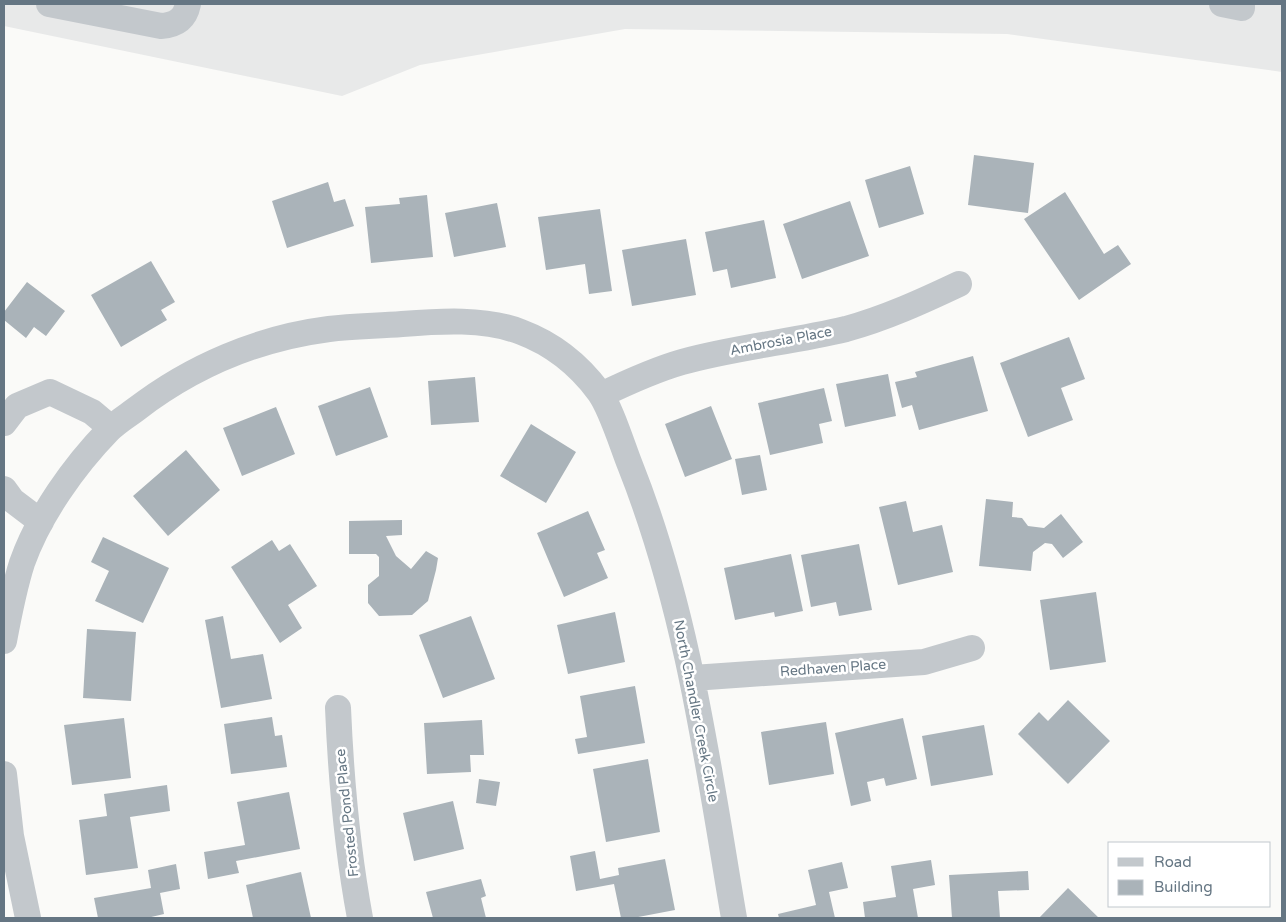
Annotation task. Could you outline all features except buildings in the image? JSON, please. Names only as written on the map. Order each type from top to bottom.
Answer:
[{"type":"street","points":[[49,4],[161,26],[179,21],[186,12],[188,4]]},
{"type":"street","points":[[1222,4],[1242,8],[1242,4]]},
{"type":"street","name":"Ambrosia Place","points":[[601,395],[648,374],[682,362],[828,333],[872,321],[905,309],[960,284]]},
{"type":"street","name":"North Chandler Creek Circle","points":[[4,641],[14,588],[23,559],[41,522],[82,462],[111,428],[156,394],[196,369],[265,342],[338,328],[430,322],[484,324],[518,330],[547,344],[575,364],[601,395],[644,501],[662,556],[693,678],[734,918]]},
{"type":"street","points":[[4,423],[17,406],[50,392],[92,412],[111,428]]},
{"type":"street","points":[[4,489],[12,500],[41,522]]},
{"type":"street","name":"Redhaven Place","points":[[693,678],[924,662],[972,648]]},
{"type":"street","name":"Frosted Pond Place","points":[[338,708],[341,780],[347,839],[360,918]]},
{"type":"street","points":[[4,774],[11,836],[28,918]]},
{"type":"shaded area","points":[[4,4],[1282,4],[1282,72],[1007,34],[625,29],[420,65],[342,96],[4,26]]}]
